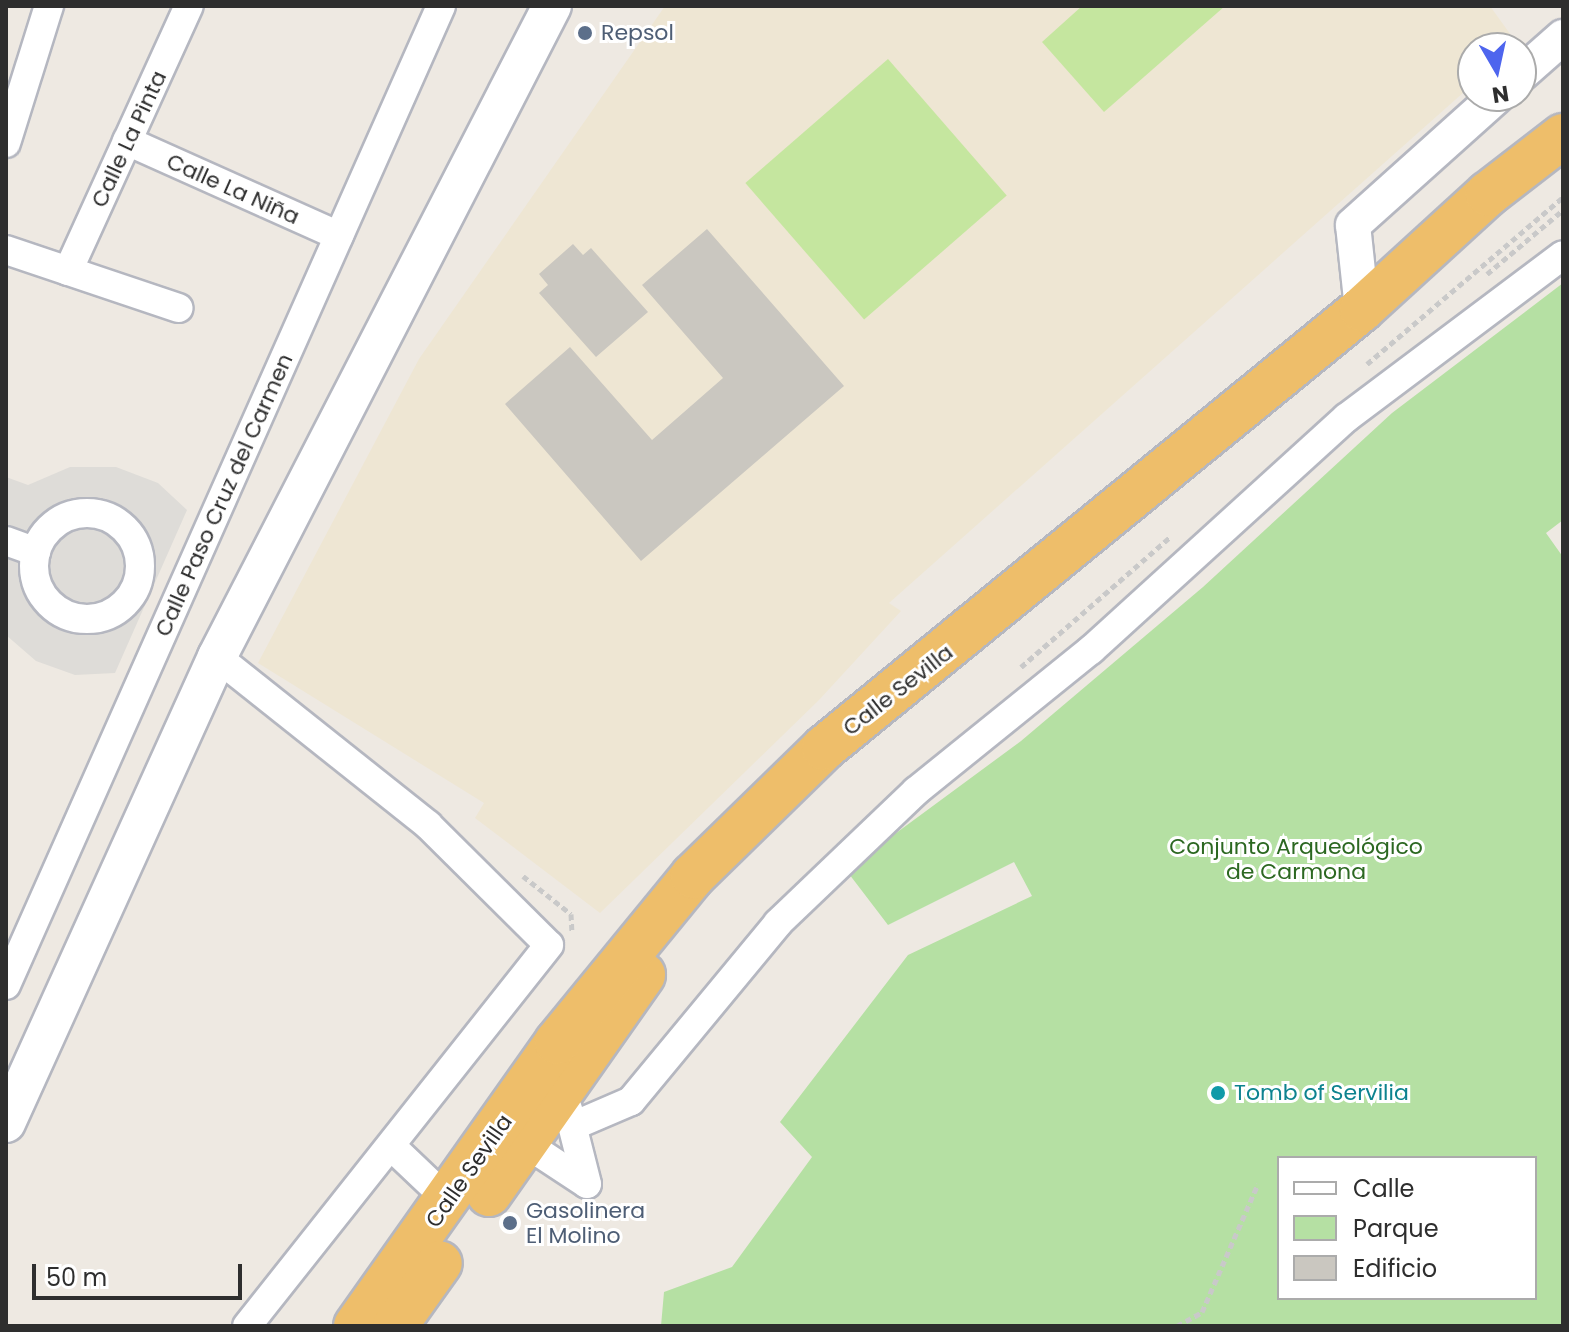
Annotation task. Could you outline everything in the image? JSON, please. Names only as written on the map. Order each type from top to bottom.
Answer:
[{"type":"highway","points":[[965,636],[1362,309],[1488,194],[1563,136]]},
{"type":"highway","name":"Calle Sevilla","points":[[395,1326],[519,1153],[568,1108],[644,974],[714,892],[840,772],[965,636]]},
{"type":"highway","name":"Calle Sevilla","points":[[356,1326],[449,1201],[557,1042],[693,876],[824,748],[965,636]]},
{"type":"main road","points":[[6,1123],[217,657],[552,6]]},
{"type":"street","points":[[6,143],[49,6]]},
{"type":"street","name":"Calle La Pinta","points":[[68,271],[189,6]]},
{"type":"street","name":"Calle Paso Cruz del Carmen","points":[[6,985],[441,6]]},
{"type":"street","points":[[1537,60],[1563,37]]},
{"type":"street","points":[[1362,309],[1353,225],[1479,112]]},
{"type":"street","name":"Calle La Niña","points":[[127,141],[339,236]]},
{"type":"street","points":[[6,250],[178,308]]},
{"type":"street","points":[[519,1153],[540,1153],[587,1184],[568,1108],[631,1101],[778,923],[916,791],[1091,650],[1346,418],[1563,255]]},
{"type":"street","points":[[72,515],[107,517],[134,540],[140,557],[134,592],[109,615],[75,618],[59,611],[37,586],[36,552],[43,535],[72,515]]},
{"type":"street","points":[[6,541],[36,552]]},
{"type":"street","points":[[134,592],[174,606]]},
{"type":"street","points":[[217,657],[428,825],[549,945],[247,1326]]},
{"type":"street","points":[[391,1146],[449,1201]]},
{"type":"path","points":[[1359,371],[1563,197]]},
{"type":"path","points":[[1012,675],[1180,528]]},
{"type":"path","points":[[514,869],[571,914],[572,940]]},
{"type":"path","points":[[1177,1326],[1202,1312],[1258,1184]]},
{"type":"shaded area","points":[[665,6],[1490,6],[1509,32],[1457,32],[1457,98],[889,603],[901,611],[819,700],[600,913],[475,818],[484,803],[258,663],[419,359]]},
{"type":"shaded area","points":[[70,467],[116,467],[158,483],[187,510],[115,673],[75,675],[36,661],[6,635],[6,477],[28,485]]},
{"type":"green space","points":[[1082,6],[1225,6],[1104,112],[1042,42]]},
{"type":"green space","points":[[888,59],[1007,196],[864,320],[745,183]]},
{"type":"green space","name":"Conjunto Arqueológico de Carmona","points":[[1563,283],[1563,520],[1546,533],[1563,557],[1563,1326],[661,1326],[664,1292],[732,1267],[812,1157],[780,1122],[908,955],[1032,896],[1014,862],[888,925],[846,870],[1021,741],[1203,587],[1392,413]]},
{"type":"building","points":[[707,229],[844,386],[641,561],[505,404],[570,347],[652,440],[723,378],[642,285]]},
{"type":"building","points":[[573,244],[583,255],[591,248],[648,312],[596,357],[539,293],[548,285],[539,274]]},
{"type":"place","name":"Repsol","points":[[585,33]]},
{"type":"place","name":"Tomb of Servilia","points":[[1218,1093]]},
{"type":"place","name":"Gasolinera El Molino","points":[[510,1223]]}]
